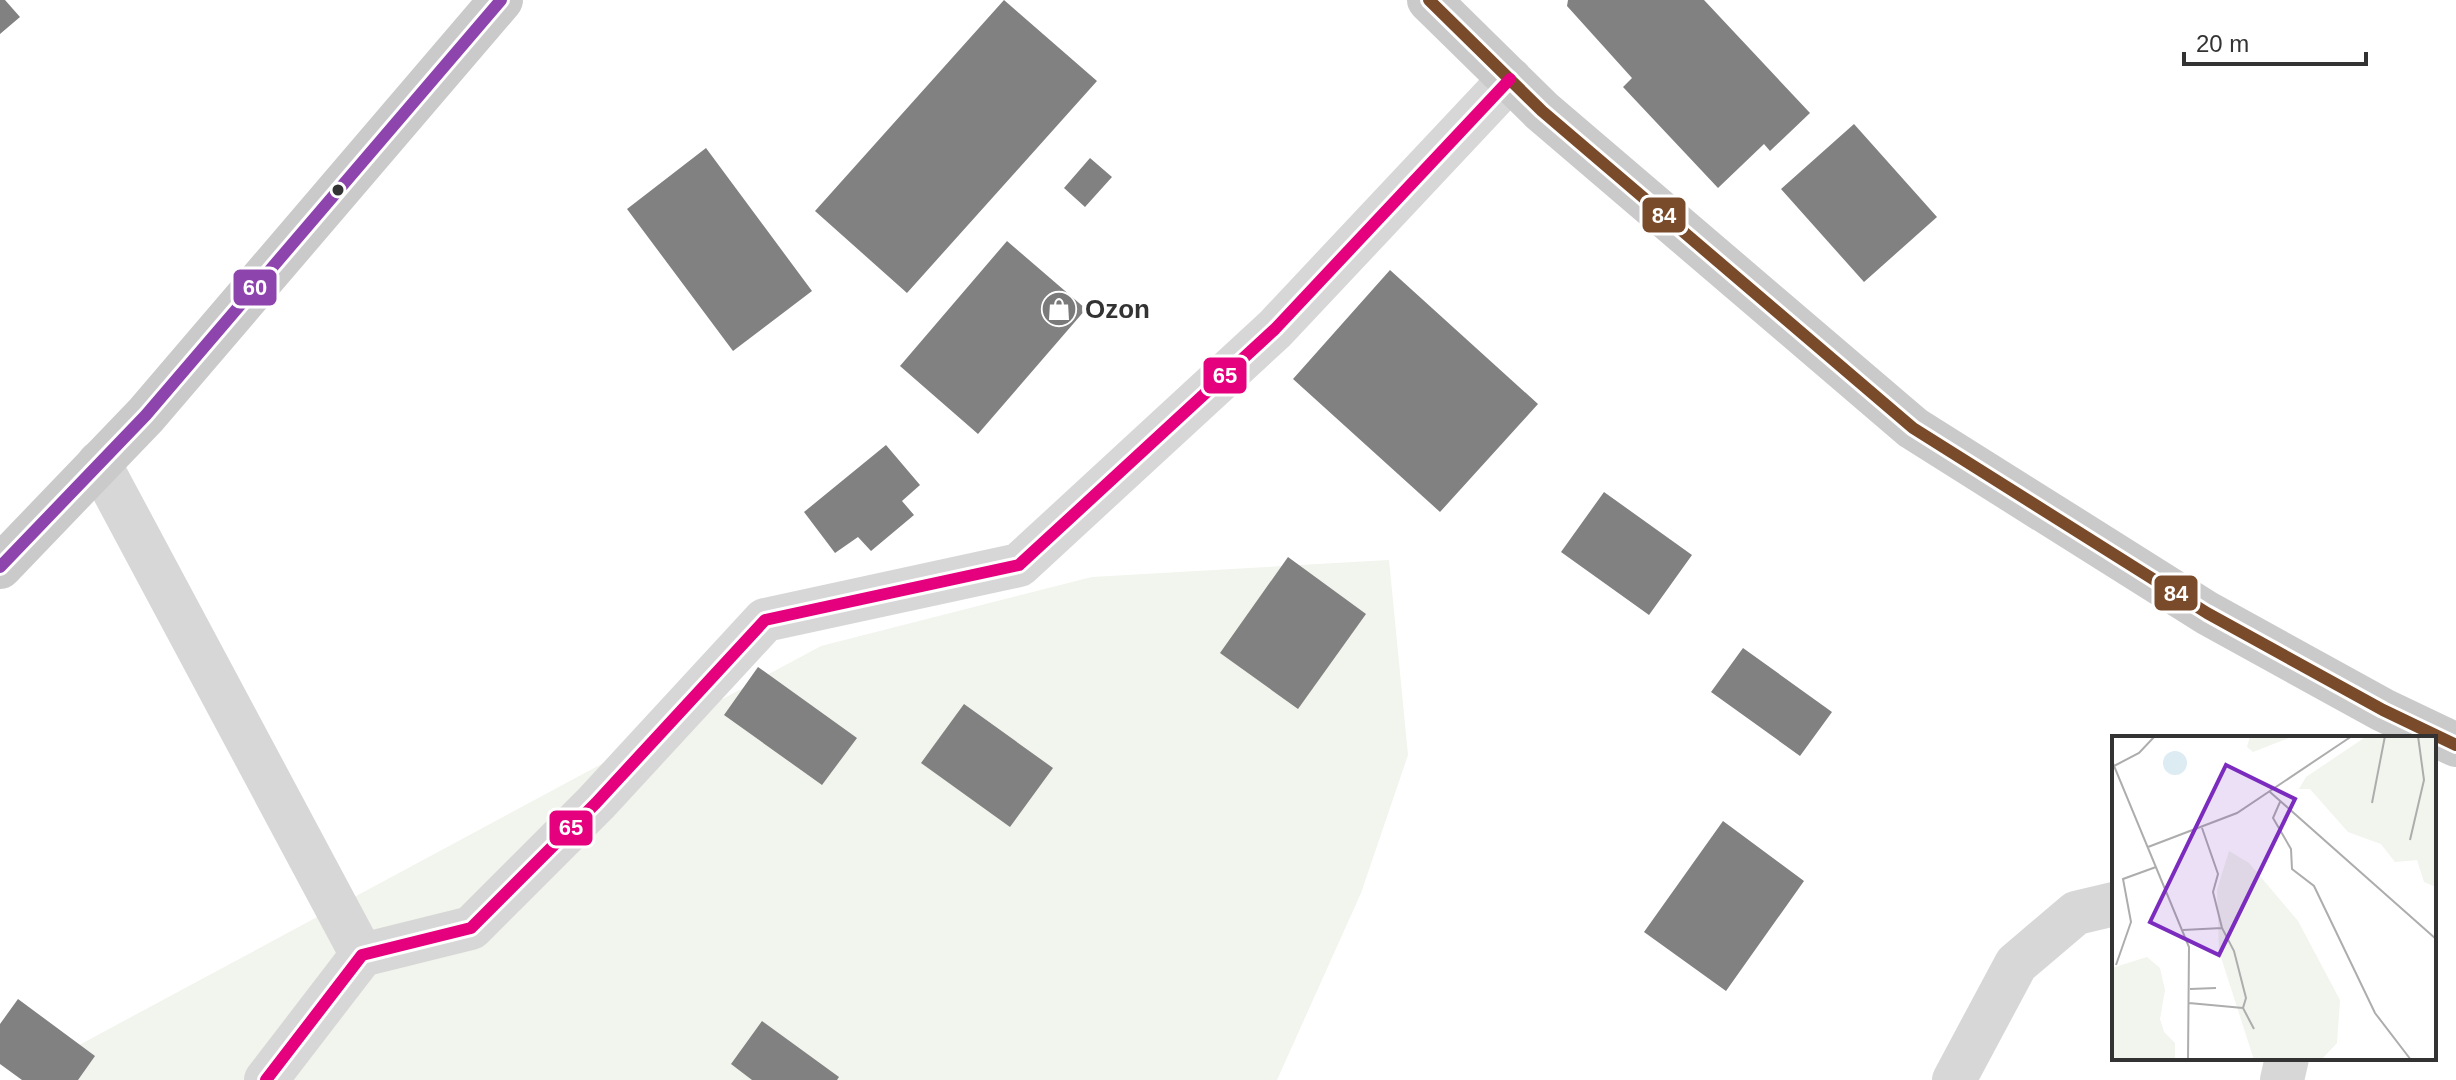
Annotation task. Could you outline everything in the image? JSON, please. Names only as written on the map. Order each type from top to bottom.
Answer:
[{"type":"main road","points":[[0,567],[146,415],[501,0]]},
{"type":"main road","points":[[1429,0],[1554,121],[1913,428],[2379,724],[2423,736]]},
{"type":"main road","points":[[2436,740],[2456,745]]},
{"type":"street","points":[[266,1080],[362,955],[471,928],[596,803],[765,620],[1019,565],[1275,329],[1510,79]]},
{"type":"street","points":[[99,463],[362,955]]},
{"type":"street","points":[[1954,1080],[2016,964],[2076,913],[2112,904]]},
{"type":"street","points":[[2282,1080],[2287,1060]]},
{"type":"shaded area","points":[[1389,560],[1408,755],[1361,893],[1277,1080],[26,1080],[55,1058],[821,646],[1092,577]]},
{"type":"building","points":[[0,0],[5,0],[20,17],[0,34]]},
{"type":"building","points":[[1004,0],[1097,81],[907,293],[815,211]]},
{"type":"building","points":[[1568,0],[1704,0],[1810,113],[1770,151],[1764,144],[1718,188],[1623,87],[1632,78],[1567,6]]},
{"type":"building","points":[[1854,124],[1937,217],[1864,282],[1781,189]]},
{"type":"building","points":[[706,148],[812,291],[733,351],[627,209]]},
{"type":"building","points":[[1090,158],[1112,177],[1085,207],[1064,188]]},
{"type":"building","points":[[1007,241],[1086,309],[978,434],[900,366]]},
{"type":"building","points":[[1390,270],[1538,404],[1440,512],[1293,379]]},
{"type":"building","points":[[886,445],[920,485],[902,501],[914,515],[871,551],[858,537],[835,553],[804,512]]},
{"type":"building","points":[[1604,492],[1692,555],[1649,615],[1561,552]]},
{"type":"building","points":[[1288,557],[1366,614],[1298,709],[1220,653]]},
{"type":"building","points":[[1743,648],[1832,712],[1800,756],[1711,692]]},
{"type":"building","points":[[758,667],[857,738],[822,785],[724,715]]},
{"type":"building","points":[[964,704],[1053,768],[1010,827],[921,763]]},
{"type":"building","points":[[1723,821],[1804,881],[1726,991],[1644,932]]},
{"type":"building","points":[[18,999],[95,1056],[78,1080],[22,1080],[0,1064],[0,1024]]},
{"type":"building","points":[[762,1021],[839,1077],[837,1080],[752,1080],[731,1064]]},
{"type":"transit line","name":"60","points":[[0,567],[146,415],[501,0]]},
{"type":"transit line","name":"84","points":[[1429,0],[1542,111],[1913,428],[2207,613],[2383,710],[2456,745]]},
{"type":"transit line","name":"65","points":[[266,1080],[362,955],[471,928],[596,803],[765,620],[1019,565],[1275,329],[1510,79]]},
{"type":"place","name":"Ozon","points":[[1059,309]]}]
